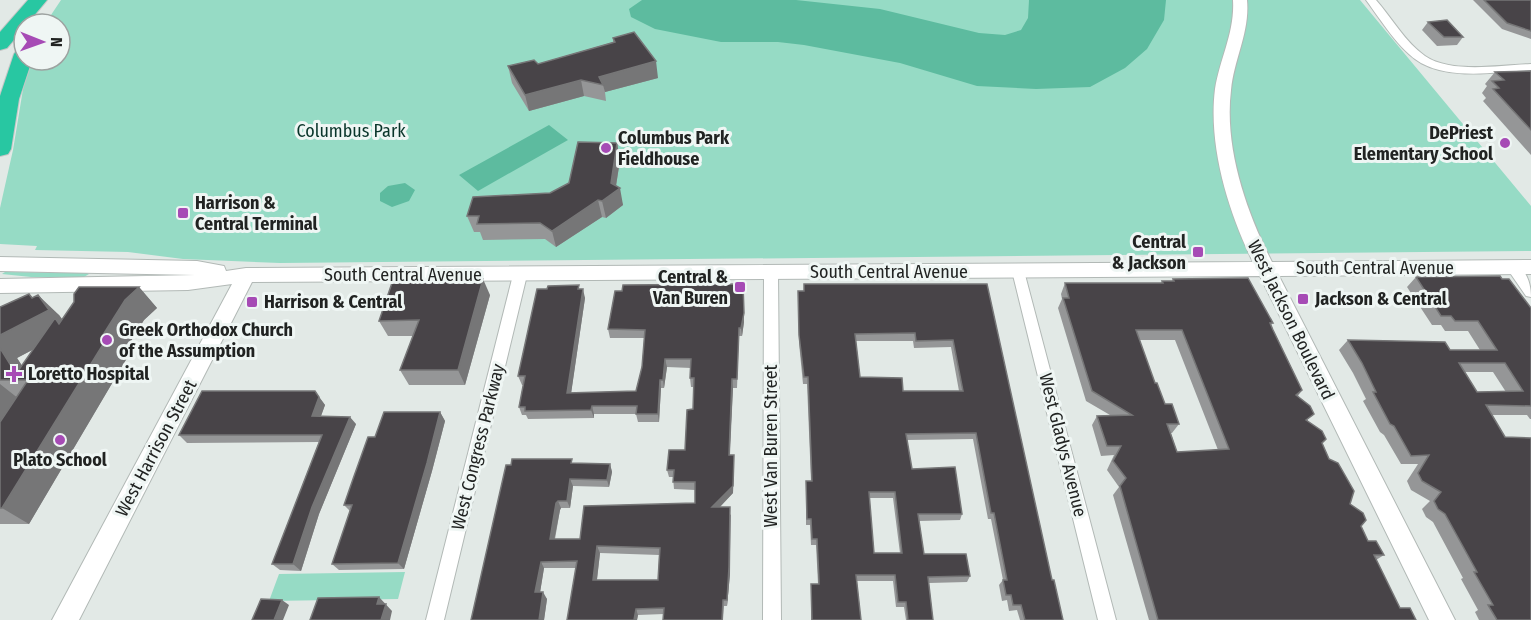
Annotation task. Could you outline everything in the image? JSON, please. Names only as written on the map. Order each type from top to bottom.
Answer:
[{"type":"highway","points":[[0,44],[36,1]]},
{"type":"highway","points":[[0,149],[9,99],[18,72]]},
{"type":"street","name":"West Jackson Boulevard","points":[[1240,0],[1241,21],[1223,87],[1222,132],[1248,234],[1442,620]]},
{"type":"street","points":[[1371,0],[1416,53],[1435,64],[1460,68],[1531,68]]},
{"type":"street","name":"South Central Avenue","points":[[0,264],[197,268],[246,275]]},
{"type":"street","name":"South Central Avenue","points":[[0,286],[188,283],[246,275],[1522,267]]},
{"type":"street","points":[[1522,267],[1531,292]]},
{"type":"street","name":"West Gladys Avenue","points":[[1018,271],[1107,620]]},
{"type":"street","name":"West Van Buren Street","points":[[771,273],[772,620]]},
{"type":"street","name":"West Harrison Street","points":[[65,620],[246,275]]},
{"type":"street","name":"West Congress Parkway","points":[[435,620],[520,275]]},
{"type":"green space","name":"Columbus Park","points":[[61,0],[1360,0],[1531,206],[1531,251],[280,263],[183,259],[128,252],[35,250],[37,246],[0,244],[0,208],[28,72],[72,72],[72,12],[53,12]]},
{"type":"green space","points":[[5,272],[89,274],[84,277],[31,277],[2,274]]},
{"type":"green space","points":[[405,572],[398,599],[269,601],[279,574]]},
{"type":"shaded area","points":[[642,0],[796,0],[880,9],[979,33],[1005,35],[1021,30],[1028,18],[1029,0],[1166,0],[1164,20],[1147,49],[1125,68],[1090,87],[1036,89],[977,86],[900,63],[804,45],[778,42],[721,42],[655,29],[631,17],[629,9]]},
{"type":"shaded area","points":[[549,125],[568,140],[478,191],[459,175]]},
{"type":"shaded area","points":[[405,183],[415,190],[409,201],[392,207],[380,201],[380,193],[388,186]]},
{"type":"building","points":[[1484,0],[1531,0],[1531,31],[1507,23]]},
{"type":"building","points":[[1447,20],[1463,37],[1444,37],[1428,22]]},
{"type":"building","points":[[634,32],[656,61],[599,77],[603,85],[581,80],[525,95],[508,66],[534,60],[538,64],[615,42],[613,38]]},
{"type":"building","points":[[1531,71],[1531,130],[1493,89],[1499,88],[1492,81],[1504,80],[1495,72]]},
{"type":"building","points":[[578,142],[617,143],[611,183],[620,188],[602,201],[598,200],[552,231],[540,223],[477,224],[479,216],[467,216],[473,197],[550,193],[569,183]]},
{"type":"building","points":[[1500,276],[1502,279],[1509,279],[1531,308],[1531,406],[1486,405],[1505,437],[1531,438],[1531,620],[1497,620],[1488,605],[1493,605],[1474,572],[1477,572],[1445,514],[1438,509],[1434,501],[1441,492],[1422,481],[1418,473],[1429,455],[1411,456],[1394,426],[1390,424],[1373,392],[1376,392],[1362,363],[1348,340],[1445,342],[1450,350],[1497,350],[1478,321],[1455,321],[1451,316],[1441,316],[1416,277]],"holes":[[[1459,363],[1505,363],[1523,391],[1477,392]]]},
{"type":"building","points":[[1248,278],[1273,323],[1270,323],[1302,390],[1296,395],[1310,406],[1314,414],[1306,420],[1322,431],[1326,439],[1322,443],[1329,459],[1338,463],[1354,491],[1350,504],[1363,513],[1366,520],[1361,526],[1368,541],[1376,541],[1384,555],[1374,555],[1400,608],[1410,608],[1416,620],[1158,620],[1120,486],[1126,478],[1113,461],[1121,446],[1107,446],[1097,416],[1132,415],[1092,391],[1063,298],[1069,298],[1065,283],[1163,283],[1162,281],[1174,281],[1173,279]],"holes":[[[1136,330],[1182,330],[1229,449],[1177,452],[1167,424],[1179,424],[1172,404],[1165,404],[1157,383],[1155,383]]]},
{"type":"building","points":[[483,279],[458,370],[400,370],[419,320],[379,321],[393,280]]},
{"type":"building","points":[[743,284],[744,313],[741,328],[739,328],[737,379],[732,379],[729,455],[734,455],[733,486],[712,507],[730,507],[727,600],[723,600],[722,620],[663,620],[664,608],[636,609],[634,620],[567,620],[577,561],[541,562],[535,592],[543,592],[539,620],[471,620],[506,465],[511,465],[512,459],[572,459],[571,463],[610,464],[607,480],[570,479],[567,501],[556,503],[550,539],[580,539],[584,506],[695,503],[695,482],[673,482],[674,470],[667,470],[669,450],[685,450],[687,410],[693,409],[694,378],[690,378],[691,359],[665,359],[663,380],[660,380],[658,414],[636,414],[637,406],[592,406],[591,410],[525,411],[525,407],[519,407],[525,376],[518,376],[537,289],[547,289],[548,286],[579,285],[578,289],[583,289],[567,393],[636,391],[642,367],[645,330],[608,329],[615,291],[622,291],[623,285]],"holes":[[[597,546],[660,548],[658,580],[593,580]]]},
{"type":"building","points":[[804,284],[987,284],[1052,580],[1054,580],[1063,620],[1025,620],[1021,605],[1013,605],[1011,595],[1006,595],[1003,580],[1007,580],[994,513],[991,513],[976,433],[906,434],[912,469],[955,467],[962,514],[918,514],[924,554],[966,554],[970,576],[928,577],[933,620],[908,620],[906,602],[898,602],[895,575],[856,575],[861,620],[812,620],[811,584],[819,584],[819,580],[817,539],[812,539],[811,519],[807,519],[806,481],[812,481],[808,377],[804,377],[799,335],[798,291],[804,291]],"holes":[[[915,333],[916,341],[953,340],[963,391],[903,391],[902,378],[860,377],[855,334]],[[869,492],[895,492],[902,553],[874,553]]]},
{"type":"building","points":[[79,287],[139,287],[125,300],[101,338],[107,338],[0,508],[0,422],[28,380],[0,380],[0,348],[16,374],[55,318],[59,324],[74,302],[74,294]]},
{"type":"building","points":[[29,294],[32,298],[38,295],[49,310],[0,335],[0,307]]},
{"type":"building","points":[[202,391],[315,391],[319,397],[312,416],[350,417],[312,507],[293,564],[272,564],[322,435],[179,435]]},
{"type":"building","points":[[384,412],[440,412],[398,563],[332,564],[352,505],[344,505],[368,437],[375,437]]},
{"type":"building","points":[[379,597],[377,604],[386,604],[381,620],[310,620],[318,598]]},
{"type":"building","points":[[261,599],[282,600],[274,620],[252,620]]},
{"type":"place","name":"DePriest Elementary School","points":[[1505,143]]},
{"type":"place","name":"Columbus Park Fieldhouse","points":[[606,148]]},
{"type":"place","name":"Harrison & Central Terminal","points":[[183,213]]},
{"type":"place","name":"Central & Jackson","points":[[1198,252]]},
{"type":"place","name":"Central & Van Buren","points":[[740,287]]},
{"type":"place","name":"Jackson & Central","points":[[1303,299]]},
{"type":"place","name":"Harrison & Central","points":[[252,302]]},
{"type":"place","name":"Greek Orthodox Church of the Assumption","points":[[107,340]]},
{"type":"place","name":"Loretto Hospital","points":[[14,374]]},
{"type":"place","name":"Plato School","points":[[60,440]]}]
